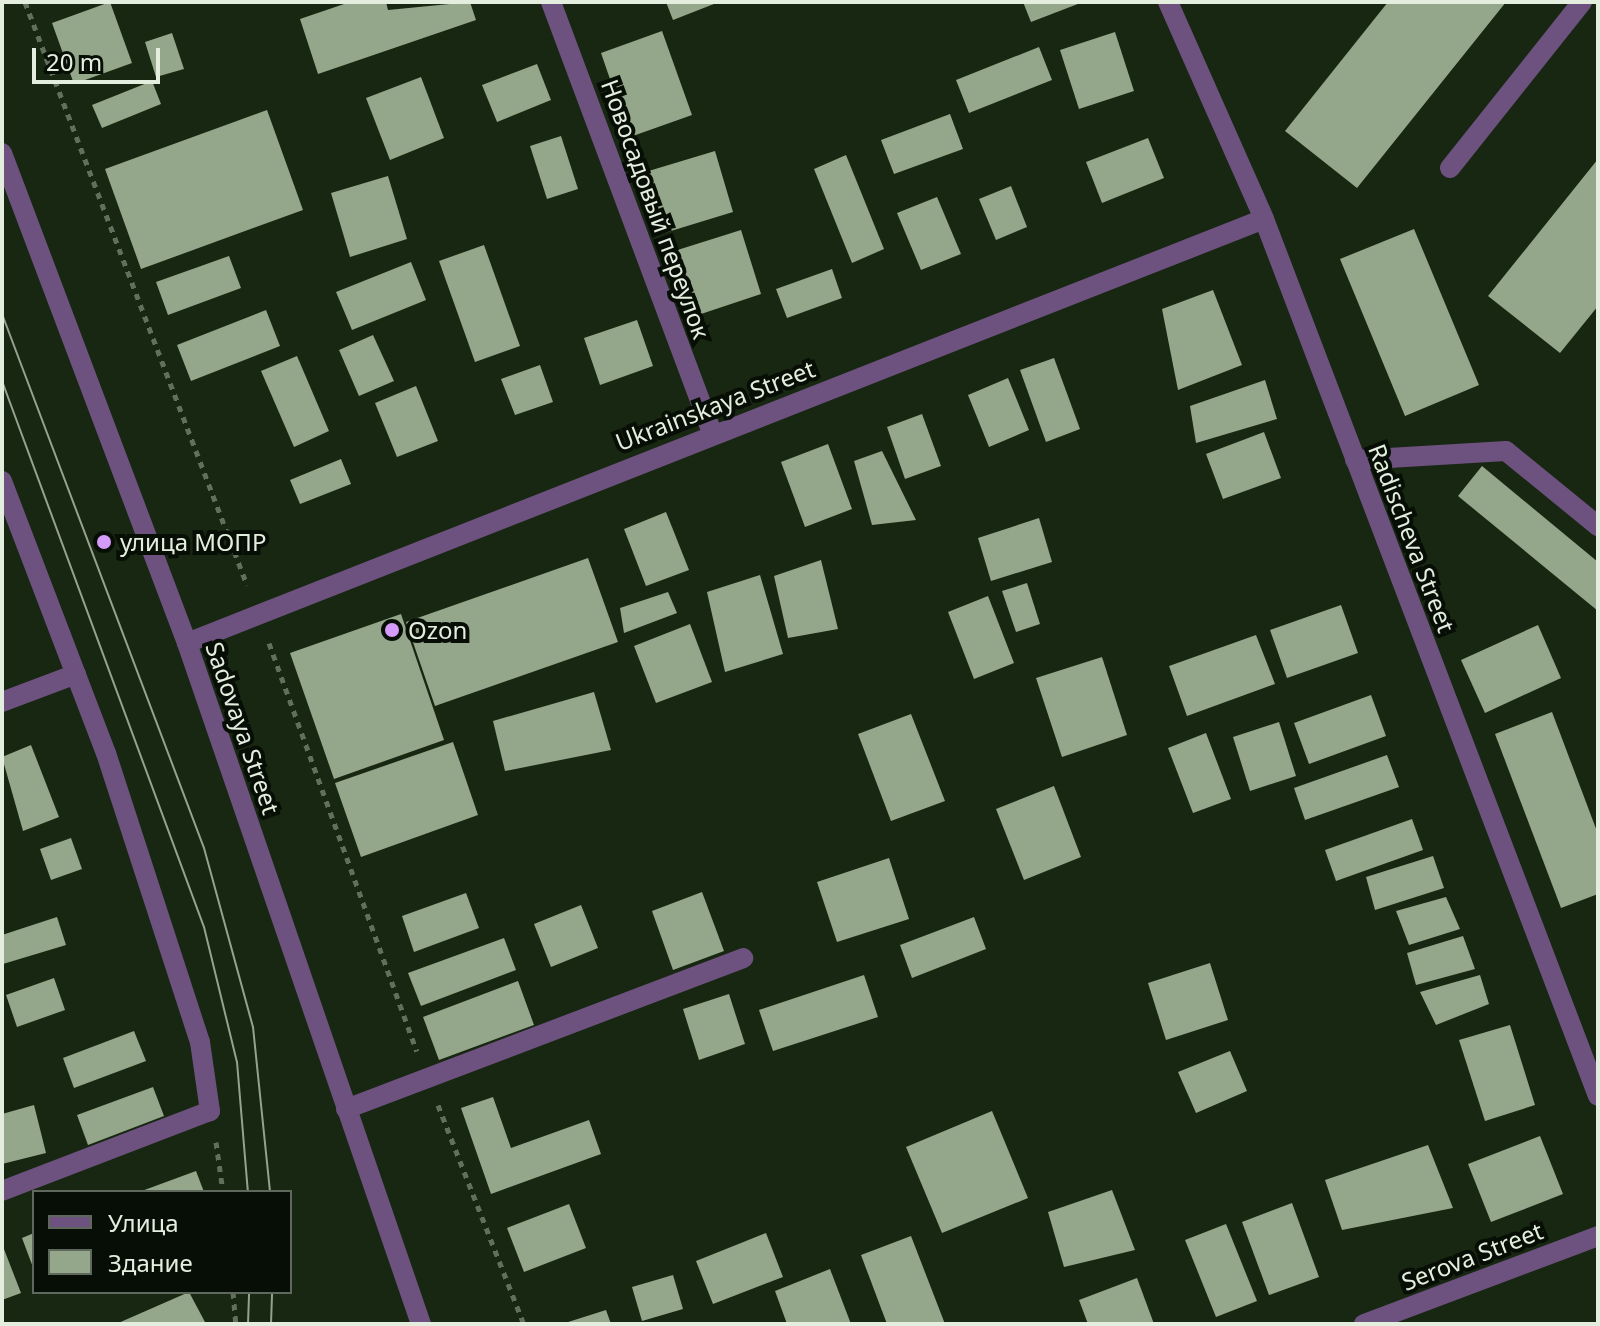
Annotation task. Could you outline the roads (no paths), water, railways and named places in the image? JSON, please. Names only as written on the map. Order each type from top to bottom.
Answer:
[{"type":"street","name":"Новосадовый переулок","points":[[551,2],[712,433]]},
{"type":"street","name":"Radischeva Street","points":[[1168,2],[1264,219],[1598,1096]]},
{"type":"street","points":[[1450,168],[1582,2]]},
{"type":"street","name":"Sadovaya Street","points":[[2,153],[187,643],[421,1324]]},
{"type":"street","name":"Ukrainskaya Street","points":[[187,643],[712,433],[1264,219]]},
{"type":"street","points":[[1355,460],[1506,451],[1598,526]]},
{"type":"street","points":[[2,481],[76,674],[200,1042],[210,1111],[2,1191]]},
{"type":"street","points":[[2,702],[76,674]]},
{"type":"street","points":[[346,1109],[743,958]]},
{"type":"street","name":"Serova Street","points":[[1364,1324],[1598,1236]]},
{"type":"tram line","points":[[2,314],[204,848],[253,1027],[270,1190]]},
{"type":"tram line","points":[[2,381],[204,927],[237,1062],[248,1190]]},
{"type":"tram line","points":[[248,1324],[249,1294]]},
{"type":"tram line","points":[[271,1324],[272,1294]]},
{"type":"place","name":"улица МОПР","points":[[104,542]]},
{"type":"place","name":"Ozon","points":[[392,630]]}]
